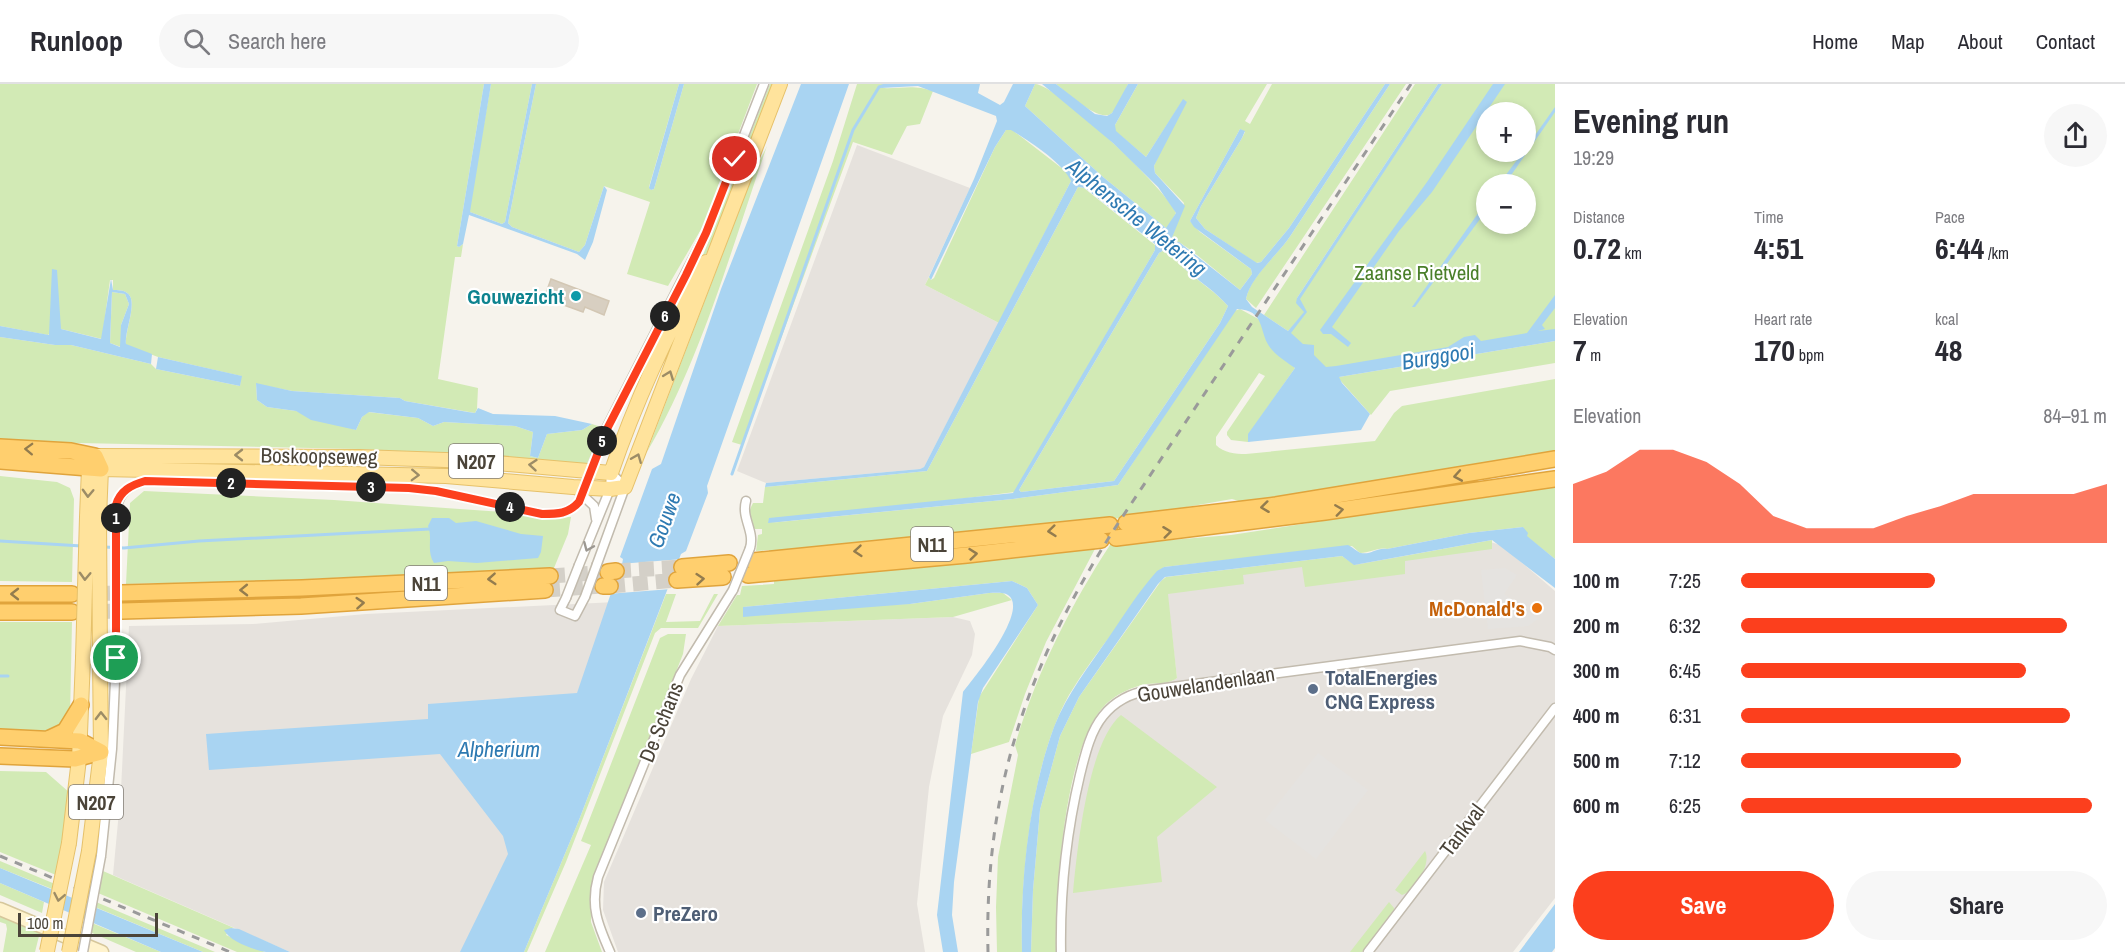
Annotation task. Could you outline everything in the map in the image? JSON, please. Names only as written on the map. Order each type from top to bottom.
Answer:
[{"type":"highway","points":[[0,447],[71,451],[95,464]]},
{"type":"highway","name":"N11","points":[[1118,528],[1276,506],[1555,459]]},
{"type":"highway","points":[[0,461],[95,464]]},
{"type":"highway","name":"N11","points":[[750,561],[1325,512],[1555,479]]},
{"type":"highway","name":"N11","points":[[750,561],[944,557],[1101,540]]},
{"type":"highway","points":[[680,574],[726,570]]},
{"type":"highway","name":"N11","points":[[122,593],[302,588],[550,576]]},
{"type":"highway","name":"N11","points":[[122,611],[301,606],[545,590]]},
{"type":"highway","points":[[0,594],[72,594]]},
{"type":"highway","points":[[0,612],[72,612]]},
{"type":"highway","points":[[45,740],[65,731],[81,705]]},
{"type":"highway","points":[[0,737],[80,741],[101,752]]},
{"type":"highway","points":[[0,756],[79,759],[101,752]]},
{"type":"main road","points":[[625,487],[780,84]]},
{"type":"main road","points":[[611,473],[682,306],[727,223]]},
{"type":"main road","points":[[591,470],[600,467],[617,455]]},
{"type":"main road","name":"Boskoopseweg","points":[[95,464],[360,457],[474,461],[611,473]]},
{"type":"main road","name":"Boskoopseweg","points":[[95,464],[446,476],[580,490],[625,487]]},
{"type":"main road","name":"N207","points":[[46,951],[69,843],[79,759],[82,658],[95,464]]},
{"type":"main road","name":"N207","points":[[69,952],[95,854],[101,752],[100,658],[93,518]]},
{"type":"main road","points":[[0,909],[102,952]]},
{"type":"street","points":[[82,952],[112,749],[116,658],[118,498],[126,489],[145,481],[409,488],[436,491],[542,514],[570,511],[591,470],[608,427],[706,233],[764,84]]},
{"type":"street","points":[[611,473],[625,487],[607,576],[585,597],[575,616],[560,610],[610,489],[611,473]]},
{"type":"street","points":[[580,490],[594,506],[597,521]]},
{"type":"street","points":[[746,501],[744,516],[752,535],[750,561]]},
{"type":"street","name":"De Schans","points":[[610,952],[595,916],[594,891],[598,877],[680,675],[750,561]]},
{"type":"street","name":"Gouwelandenlaan","points":[[1061,952],[1062,887],[1076,791],[1097,725],[1109,709],[1122,699],[1133,693],[1150,690],[1520,641],[1555,650]]},
{"type":"street","name":"Tankval","points":[[1368,952],[1555,708]]},
{"type":"shaded area","points":[[857,145],[970,188],[925,285],[999,323],[924,467],[766,483],[737,471]]},
{"type":"shaded area","points":[[1490,542],[1501,545],[1555,591],[1555,898],[1513,952],[1054,952],[1062,838],[1071,790],[1092,723],[1105,705],[1124,692],[1177,678],[1166,582],[1335,558],[1359,564]]},
{"type":"shaded area","points":[[1505,568],[1517,575],[1504,594],[1538,619],[1528,626],[1488,629],[1481,570]]},
{"type":"shaded area","name":"Alpherium","points":[[616,602],[468,952],[290,952],[113,875],[121,790],[129,626],[253,624],[366,614]]},
{"type":"shaded area","points":[[953,617],[970,621],[975,634],[972,655],[943,716],[929,787],[917,904],[925,952],[618,952],[603,910],[604,882],[691,679],[718,626]]},
{"type":"shaded area","points":[[1318,753],[1368,790],[1316,859],[1265,820]]},
{"type":"green space","points":[[0,84],[484,84],[457,246],[463,244],[461,257],[455,257],[438,379],[478,388],[475,413],[405,401],[400,398],[292,391],[256,384],[257,400],[267,407],[296,411],[356,430],[362,417],[368,412],[418,418],[433,426],[444,422],[515,426],[533,432],[530,456],[538,458],[547,434],[582,430],[592,424],[598,426],[595,445],[587,464],[358,449],[0,440],[0,337],[71,345],[151,364],[156,369],[240,386],[241,376],[158,357],[126,345],[132,302],[126,292],[113,290],[113,280],[110,280],[102,339],[61,329],[59,325],[48,335],[0,326]]},
{"type":"green space","points":[[491,84],[532,84],[505,222],[502,224],[470,212],[469,208]]},
{"type":"green space","points":[[536,84],[679,84],[649,187],[651,190],[654,189],[684,84],[757,84],[703,226],[668,286],[627,274],[650,202],[604,186],[585,245],[579,252],[512,227],[508,223]]},
{"type":"green space","points":[[770,84],[778,84],[722,226],[698,268]]},
{"type":"green space","points":[[857,84],[884,84],[881,88],[913,87],[933,91],[920,124],[907,126],[892,155],[853,142],[742,445],[732,442],[833,161]]},
{"type":"green space","points":[[1035,84],[1065,101],[1110,140],[1153,183],[1176,213],[1168,227],[1166,228],[1103,177],[1025,106]]},
{"type":"green space","points":[[1056,84],[1128,84],[1117,107],[1107,115],[1083,106]]},
{"type":"green space","points":[[1138,84],[1267,84],[1245,121],[1250,124],[1272,84],[1385,84],[1289,228],[1261,262],[1256,263],[1205,229],[1196,218],[1245,132],[1240,129],[1190,221],[1200,232],[1251,269],[1252,274],[1240,290],[1192,251],[1179,242],[1171,240],[1184,203],[1155,173],[1154,166],[1183,100],[1146,157],[1115,131],[1115,125]]},
{"type":"green space","points":[[1390,84],[1406,84],[1256,308],[1246,299],[1253,282],[1291,235]]},
{"type":"green space","name":"Zaanse Rietveld","points":[[1415,84],[1438,84],[1297,298],[1305,312],[1298,299],[1442,84],[1555,84],[1555,334],[1323,371],[1288,336],[1299,319],[1288,331],[1264,315]]},
{"type":"green space","points":[[1011,129],[1068,173],[1071,181],[999,323],[925,285],[929,277],[931,280],[934,278],[995,147],[1006,130]]},
{"type":"green space","points":[[767,146],[700,341],[684,379],[647,452],[754,172]]},
{"type":"green space","points":[[1078,187],[1084,188],[1155,245],[1155,250],[1015,492],[769,523],[1013,499],[1118,485],[1220,331],[1234,311],[1240,309],[1262,321],[1269,345],[1295,368],[1249,434],[1248,442],[1231,440],[1227,432],[1265,376],[1259,373],[1216,437],[1216,445],[1223,450],[1246,454],[1375,441],[1394,413],[1402,406],[1555,379],[1555,452],[1242,502],[1232,499],[1130,517],[770,554],[769,550],[756,551],[758,535],[762,534],[762,529],[755,529],[752,526],[749,513],[753,503],[763,503],[765,487],[927,471]]},
{"type":"green space","points":[[1165,249],[1228,306],[1220,323],[1114,481],[1021,492],[1019,490],[1159,253]]},
{"type":"green space","points":[[112,292],[125,294],[129,304],[121,325],[121,347],[110,343]]},
{"type":"green space","points":[[1555,341],[1555,363],[1390,391],[1371,415],[1339,379],[1339,377]]},
{"type":"green space","points":[[0,476],[57,482],[70,488],[74,499],[72,582],[0,581]]},
{"type":"green space","points":[[1555,485],[1555,559],[1526,536],[1523,527],[1469,533],[1364,553],[1360,553],[1352,546],[1164,567],[1091,662],[1069,695],[1056,722],[1037,785],[1031,820],[1023,889],[1022,952],[997,952],[998,857],[1018,755],[1015,745],[1056,639],[1082,590],[1110,545],[1231,535]]},
{"type":"green space","points":[[144,491],[334,500],[571,517],[568,534],[554,568],[265,581],[126,584],[130,503]]},
{"type":"green space","points":[[1492,540],[1492,549],[1405,561],[1405,574],[1305,587],[1302,567],[1243,575],[1244,584],[1168,594],[1177,678],[1167,682],[1141,685],[1120,694],[1106,704],[1092,724],[1080,752],[1071,785],[1065,822],[1057,895],[1056,952],[1031,952],[1033,890],[1040,810],[1060,736],[1079,697],[1161,581],[1166,577],[1342,556],[1355,565]]},
{"type":"green space","points":[[1096,547],[1046,642],[1009,742],[971,754],[979,697],[1038,605],[1027,588],[1012,581],[743,607],[910,604],[989,593],[1003,593],[1012,600],[953,617],[718,626],[737,595],[740,595],[742,586],[774,584],[774,579]]},
{"type":"green space","points":[[666,594],[676,594],[666,622],[700,621],[714,594],[718,594],[698,628],[661,628],[655,633],[566,862],[527,952],[524,952],[579,820]]},
{"type":"green space","points":[[0,622],[72,622],[70,717],[50,734],[0,731]]},
{"type":"green space","points":[[668,634],[686,634],[683,654],[591,888],[591,922],[602,952],[545,952],[591,845],[581,841],[660,638]]},
{"type":"green space","points":[[1121,715],[1217,787],[1157,837],[1162,882],[1073,893],[1081,825],[1092,772],[1100,748]]},
{"type":"green space","points":[[0,771],[46,772],[70,793],[56,875],[0,852]]},
{"type":"green space","points":[[1425,851],[1426,863],[1421,877],[1412,889],[1402,895],[1395,890]]},
{"type":"green space","points":[[0,861],[55,884],[52,889],[0,868]]},
{"type":"green space","points":[[103,871],[234,928],[231,928],[226,935],[265,952],[237,952],[98,893]]},
{"type":"green space","points":[[0,883],[44,902],[42,913],[0,895]]},
{"type":"green space","points":[[96,902],[215,952],[203,952],[95,907]]},
{"type":"green space","points":[[1389,902],[1394,911],[1362,952],[1350,952]]},
{"type":"green space","points":[[0,915],[40,932],[35,952],[3,952],[7,929],[6,924],[0,922]]},
{"type":"green space","points":[[92,923],[161,952],[136,952],[90,932]]},
{"type":"water","points":[[484,84],[491,84],[470,212],[502,224],[505,222],[532,84],[536,84],[508,223],[512,227],[579,252],[585,245],[604,186],[607,190],[593,242],[585,260],[577,254],[469,215],[463,244],[457,246]]},
{"type":"water","points":[[679,84],[684,84],[654,189],[651,190],[649,188]]},
{"type":"water","name":"Gouwe","points":[[801,84],[849,84],[686,551],[681,554],[579,820],[524,952],[460,952],[508,854],[503,836],[440,754],[209,770],[206,734],[428,719],[428,704],[577,693],[610,596],[620,575],[623,559],[620,557],[652,469],[661,464],[721,289]]},
{"type":"water","points":[[884,84],[980,84],[978,93],[1000,105],[1004,102],[1013,84],[1035,84],[1025,106],[1103,177],[1166,228],[1176,213],[1158,187],[1113,143],[1042,84],[1056,84],[1095,114],[1107,116],[1112,113],[1128,84],[1138,84],[1115,125],[1116,131],[1146,157],[1183,99],[1187,102],[1154,166],[1155,173],[1185,206],[1171,240],[1179,242],[1240,290],[1252,274],[1251,269],[1194,227],[1190,221],[1240,129],[1245,131],[1242,138],[1196,218],[1205,229],[1257,263],[1261,262],[1289,228],[1385,84],[1390,84],[1291,235],[1253,282],[1249,291],[1246,299],[1252,307],[1288,331],[1304,312],[1296,303],[1297,298],[1438,84],[1442,84],[1300,299],[1307,312],[1291,333],[1303,344],[1314,345],[1314,355],[1326,367],[1336,366],[1448,347],[1464,337],[1475,335],[1481,341],[1527,333],[1555,295],[1555,308],[1542,325],[1545,329],[1538,331],[1555,329],[1555,341],[1339,377],[1370,414],[1361,430],[1248,442],[1248,434],[1295,368],[1269,346],[1257,317],[1246,310],[1237,309],[1118,485],[1013,499],[768,523],[769,518],[1013,493],[1155,250],[1155,244],[1085,188],[1078,187],[927,471],[765,487],[766,483],[924,467],[1071,181],[1067,174],[1044,152],[1011,130],[1006,130],[995,147],[931,280],[929,277],[974,179],[997,121],[996,116],[918,86],[881,88]],"holes":[[[1166,249],[1186,270],[1228,306],[1220,323],[1114,481],[1021,492],[1019,490],[1159,253]]]},
{"type":"water","points":[[1493,84],[1505,84],[1493,102],[1481,102]]},
{"type":"water","points":[[1555,107],[1555,112],[1536,139],[1536,134]]},
{"type":"water","points":[[1476,109],[1476,127],[1432,192],[1399,231],[1332,327],[1351,343],[1348,347],[1331,334],[1323,334],[1320,330],[1427,182]]},
{"type":"water","points":[[1516,162],[1520,162],[1512,174],[1506,174]]},
{"type":"water","points":[[1476,216],[1476,225],[1415,307],[1412,307]]},
{"type":"water","points":[[52,269],[57,270],[61,329],[101,339],[111,279],[113,290],[126,292],[132,302],[126,344],[152,354],[151,364],[71,345],[0,337],[0,326],[49,335]],"holes":[[[112,292],[125,294],[129,304],[121,325],[120,347],[110,343]]]},
{"type":"water","points":[[158,357],[242,376],[240,386],[156,369]]},
{"type":"water","points":[[256,383],[292,391],[400,398],[405,401],[475,413],[478,408],[493,414],[555,416],[592,424],[582,430],[547,434],[538,458],[530,456],[533,432],[515,426],[444,422],[433,426],[418,418],[369,412],[362,417],[356,430],[311,420],[296,411],[267,407],[257,400]]},
{"type":"water","points":[[432,518],[449,518],[456,523],[476,521],[521,534],[543,536],[541,552],[538,558],[477,563],[448,561],[434,563],[430,554],[428,526]]},
{"type":"water","points":[[1523,527],[1528,533],[1527,536],[1555,559],[1555,588],[1492,540],[1354,565],[1342,556],[1165,577],[1079,697],[1060,736],[1040,810],[1033,890],[1031,952],[1022,952],[1025,867],[1032,809],[1045,753],[1054,727],[1079,680],[1157,571],[1164,567],[1348,545],[1359,552],[1368,553],[1469,533]]},
{"type":"water","points":[[1012,581],[1027,588],[1038,605],[983,688],[978,702],[954,882],[952,915],[958,952],[943,952],[937,915],[963,692],[998,644],[1012,615],[1013,603],[1004,593],[989,593],[910,604],[743,617],[743,607]]},
{"type":"water","points":[[0,868],[203,952],[161,952],[0,883]]},
{"type":"water","points":[[1555,904],[1555,948],[1552,952],[1519,952]]},
{"type":"water","points":[[239,929],[290,952],[266,952],[249,947],[231,938],[224,930]]},
{"type":"pier","points":[[683,559],[671,589],[607,594],[619,564]]},
{"type":"building","name":"Gouwezicht","points":[[551,279],[609,301],[604,315],[585,307],[583,312],[561,304],[563,299],[546,293]]},
{"type":"waterway","points":[[732,474],[853,130],[879,87],[885,85]]},
{"type":"waterway","points":[[104,547],[124,548],[199,541],[430,529]]},
{"type":"waterway","points":[[0,541],[82,546]]},
{"type":"waterway","points":[[0,676],[8,676]]},
{"type":"tunnel","points":[[616,571],[682,567]]},
{"type":"tunnel","points":[[550,576],[608,572]]},
{"type":"tunnel","points":[[610,586],[677,580]]},
{"type":"tunnel","points":[[545,590],[603,586]]},
{"type":"tunnel","points":[[72,594],[122,593]]},
{"type":"tunnel","points":[[72,612],[122,611]]},
{"type":"railway","points":[[988,952],[989,892],[994,835],[1004,781],[1018,728],[1036,677],[1059,626],[1117,525],[1411,84]]},
{"type":"railway","points":[[0,856],[230,952]]},
{"type":"place","name":"Gouwezicht","points":[[576,296]]},
{"type":"place","name":"McDonald's","points":[[1537,608]]},
{"type":"place","name":"TotalEnergies CNG Express","points":[[1313,689]]},
{"type":"place","name":"PreZero","points":[[641,913]]},
{"type":"route","points":[[116,658],[116,505],[118,498],[126,489],[135,484],[145,481],[409,488],[436,491],[542,514],[570,511],[579,502],[608,427],[706,233],[735,159]]},
{"type":"water label","name":"Alphensche Wetering","points":[[1137,217]]},
{"type":"water label","name":"Burggooi","points":[[1438,356]]}]
